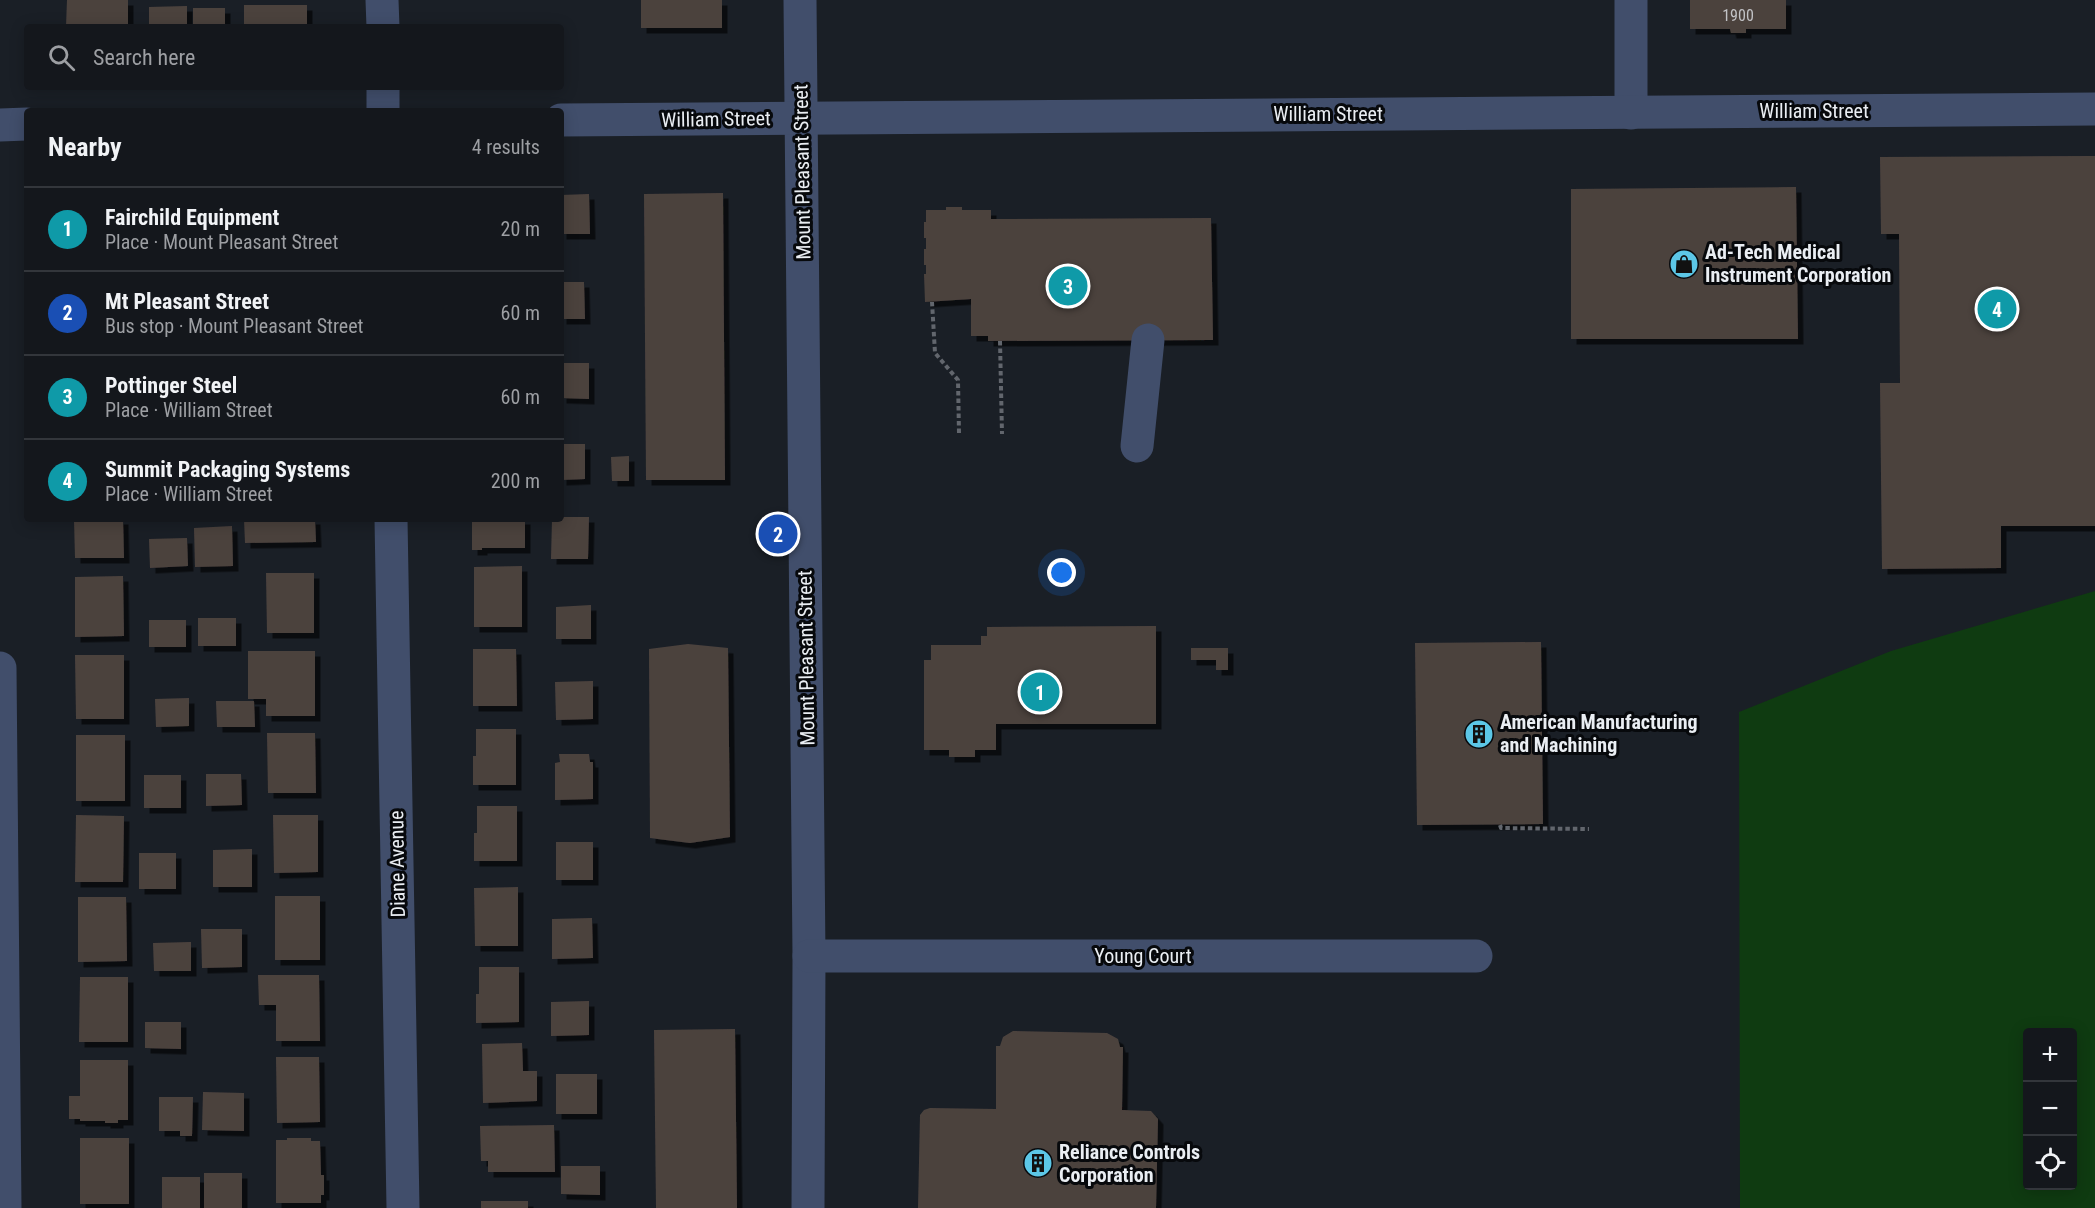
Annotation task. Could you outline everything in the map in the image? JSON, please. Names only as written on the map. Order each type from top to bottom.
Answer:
[{"type":"street","points":[[382,0],[382,24]]},
{"type":"street","name":"Mount Pleasant Street","points":[[800,0],[809,956],[808,1208]]},
{"type":"street","points":[[1631,0],[1632,112]]},
{"type":"street","points":[[383,90],[383,108]]},
{"type":"street","name":"William Street","points":[[564,120],[2095,109]]},
{"type":"street","points":[[0,124],[24,124]]},
{"type":"street","points":[[1137,446],[1148,340]]},
{"type":"street","name":"Diane Avenue","points":[[391,522],[403,1208]]},
{"type":"street","points":[[0,668],[5,1208]]},
{"type":"street","name":"Young Court","points":[[809,956],[1476,956]]},
{"type":"path","points":[[933,302],[934,353],[958,380],[959,433]]},
{"type":"path","points":[[1000,341],[1002,434]]},
{"type":"path","points":[[1500,825],[1501,828],[1589,829]]},
{"type":"green space","points":[[2095,591],[2095,1208],[1740,1208],[1739,712],[1891,651]]},
{"type":"building","points":[[67,0],[128,0],[128,24],[66,24]]},
{"type":"building","points":[[641,0],[722,0],[722,28],[641,28]]},
{"type":"building","points":[[1690,0],[1786,0],[1786,29],[1746,29],[1746,33],[1731,33],[1730,29],[1690,29]]},
{"type":"building","points":[[244,5],[307,5],[307,24],[244,24]]},
{"type":"building","points":[[187,6],[187,24],[149,24],[149,7]]},
{"type":"building","points":[[193,8],[225,8],[225,24],[193,24]]},
{"type":"building","points":[[2095,156],[2095,526],[2001,526],[2001,568],[1882,569],[1880,383],[1900,383],[1899,234],[1881,234],[1880,157]]},
{"type":"building","name":"Ad-Tech Medical Instrument Corporation","points":[[1796,187],[1798,339],[1571,339],[1571,189]]},
{"type":"building","points":[[723,193],[725,480],[646,480],[644,194]]},
{"type":"building","points":[[589,194],[590,234],[564,234],[564,195]]},
{"type":"building","points":[[946,207],[962,207],[962,210],[991,210],[991,219],[1211,218],[1213,340],[988,341],[988,336],[971,336],[971,299],[925,302],[924,222],[926,222],[926,210],[946,210]]},
{"type":"building","points":[[564,282],[584,282],[585,319],[564,319]]},
{"type":"building","points":[[564,363],[589,363],[589,399],[564,398]]},
{"type":"building","points":[[564,444],[585,444],[585,479],[564,480]]},
{"type":"building","points":[[629,456],[629,481],[612,481],[611,457]]},
{"type":"building","points":[[564,517],[589,517],[588,559],[551,559],[552,522],[564,522]]},
{"type":"building","points":[[74,522],[123,522],[124,558],[75,558]]},
{"type":"building","points":[[244,522],[315,522],[316,542],[245,543]]},
{"type":"building","points":[[472,522],[525,522],[525,548],[472,550]]},
{"type":"building","points":[[232,526],[233,566],[195,567],[194,528]]},
{"type":"building","points":[[187,538],[188,566],[150,568],[149,539]]},
{"type":"building","points":[[522,566],[522,627],[474,627],[474,567]]},
{"type":"building","points":[[266,573],[314,573],[314,633],[267,633]]},
{"type":"building","points":[[123,576],[124,636],[75,637],[75,577]]},
{"type":"building","points":[[591,605],[591,639],[556,639],[556,607]]},
{"type":"building","points":[[198,618],[236,618],[236,646],[198,646]]},
{"type":"building","points":[[149,620],[186,620],[186,647],[149,647]]},
{"type":"building","points":[[1156,626],[1156,724],[996,724],[996,750],[975,750],[975,757],[949,757],[949,750],[924,750],[924,660],[931,660],[931,645],[981,645],[981,636],[987,636],[987,627]]},
{"type":"building","name":"American Manufacturing and Machining","points":[[1541,642],[1543,824],[1417,825],[1415,643]]},
{"type":"building","points":[[688,644],[728,648],[730,837],[690,843],[650,838],[649,649]]},
{"type":"building","points":[[1191,648],[1228,648],[1228,670],[1216,670],[1216,660],[1191,660]]},
{"type":"building","points":[[473,649],[516,649],[517,706],[473,706]]},
{"type":"building","points":[[248,651],[315,651],[315,716],[266,716],[266,699],[248,699]]},
{"type":"building","points":[[75,655],[124,655],[124,719],[76,719]]},
{"type":"building","points":[[593,681],[593,719],[556,720],[555,682]]},
{"type":"building","points":[[189,698],[189,726],[156,727],[155,699]]},
{"type":"building","points":[[216,701],[254,701],[255,727],[217,727]]},
{"type":"building","points":[[476,729],[516,729],[516,785],[473,785]]},
{"type":"building","points":[[267,733],[315,733],[316,793],[268,793]]},
{"type":"building","points":[[76,735],[125,735],[125,801],[76,801]]},
{"type":"building","points":[[559,754],[589,754],[590,762],[593,762],[593,799],[555,800],[555,763],[560,762]]},
{"type":"building","points":[[206,774],[241,774],[242,805],[206,806]]},
{"type":"building","points":[[144,775],[181,775],[181,808],[144,808]]},
{"type":"building","points":[[477,806],[517,806],[517,861],[474,861]]},
{"type":"building","points":[[76,815],[124,816],[123,882],[75,882]]},
{"type":"building","points":[[273,815],[318,815],[318,872],[274,873]]},
{"type":"building","points":[[556,842],[593,842],[593,880],[556,880]]},
{"type":"building","points":[[252,849],[252,887],[213,887],[213,850]]},
{"type":"building","points":[[139,853],[176,853],[176,889],[139,889]]},
{"type":"building","points":[[518,887],[518,946],[475,946],[474,888]]},
{"type":"building","points":[[275,896],[320,896],[320,960],[275,960]]},
{"type":"building","points":[[78,897],[126,897],[127,961],[78,962]]},
{"type":"building","points":[[592,918],[593,958],[552,959],[552,919]]},
{"type":"building","points":[[201,929],[242,929],[242,967],[202,968]]},
{"type":"building","points":[[191,942],[191,971],[154,971],[153,943]]},
{"type":"building","points":[[479,967],[519,967],[519,1022],[476,1023]]},
{"type":"building","points":[[258,975],[319,975],[320,1041],[276,1041],[276,1005],[259,1005]]},
{"type":"building","points":[[80,977],[128,977],[128,1042],[79,1042]]},
{"type":"building","points":[[589,1001],[589,1035],[551,1036],[551,1002]]},
{"type":"building","points":[[145,1022],[181,1022],[181,1049],[145,1048]]},
{"type":"building","points":[[735,1029],[737,1208],[656,1208],[654,1030]]},
{"type":"building","name":"Reliance Controls Corporation","points":[[1013,1031],[1107,1033],[1118,1039],[1120,1047],[1123,1047],[1122,1110],[1151,1111],[1158,1119],[1156,1208],[918,1208],[920,1115],[924,1110],[930,1108],[996,1109],[996,1046],[1000,1046],[1003,1037]]},
{"type":"building","points":[[522,1043],[523,1071],[537,1071],[537,1101],[483,1103],[482,1044]]},
{"type":"building","points":[[276,1057],[319,1057],[320,1122],[277,1123]]},
{"type":"building","points":[[80,1060],[128,1060],[128,1120],[105,1123],[105,1121],[69,1119],[69,1096],[80,1096]]},
{"type":"building","points":[[556,1074],[597,1074],[597,1114],[556,1114]]},
{"type":"building","points":[[203,1092],[244,1093],[244,1131],[202,1130]]},
{"type":"building","points":[[159,1097],[193,1097],[192,1136],[180,1136],[180,1131],[159,1131]]},
{"type":"building","points":[[554,1125],[555,1172],[488,1172],[488,1161],[481,1161],[480,1126]]},
{"type":"building","points":[[80,1138],[129,1138],[129,1204],[80,1204]]},
{"type":"building","points":[[287,1138],[311,1138],[311,1141],[320,1141],[321,1175],[324,1175],[324,1195],[321,1195],[321,1203],[276,1203],[276,1140],[287,1140]]},
{"type":"building","points":[[561,1166],[600,1166],[600,1195],[561,1194]]},
{"type":"building","points":[[204,1173],[242,1173],[242,1208],[204,1208]]},
{"type":"building","points":[[162,1177],[200,1177],[200,1208],[162,1208]]},
{"type":"building","points":[[481,1201],[528,1201],[528,1208],[481,1208]]},
{"type":"place","name":"Ad-Tech Medical Instrument Corporation","points":[[1684,264]]},
{"type":"place","name":"Pottinger Steel","points":[[1068,286]]},
{"type":"place","name":"Summit Packaging Systems","points":[[1997,309]]},
{"type":"place","name":"Mt Pleasant Street","points":[[778,534]]},
{"type":"place","name":"Fairchild Equipment","points":[[1040,692]]},
{"type":"place","name":"American Manufacturing and Machining","points":[[1479,734]]},
{"type":"place","name":"Reliance Controls Corporation","points":[[1038,1163]]}]
